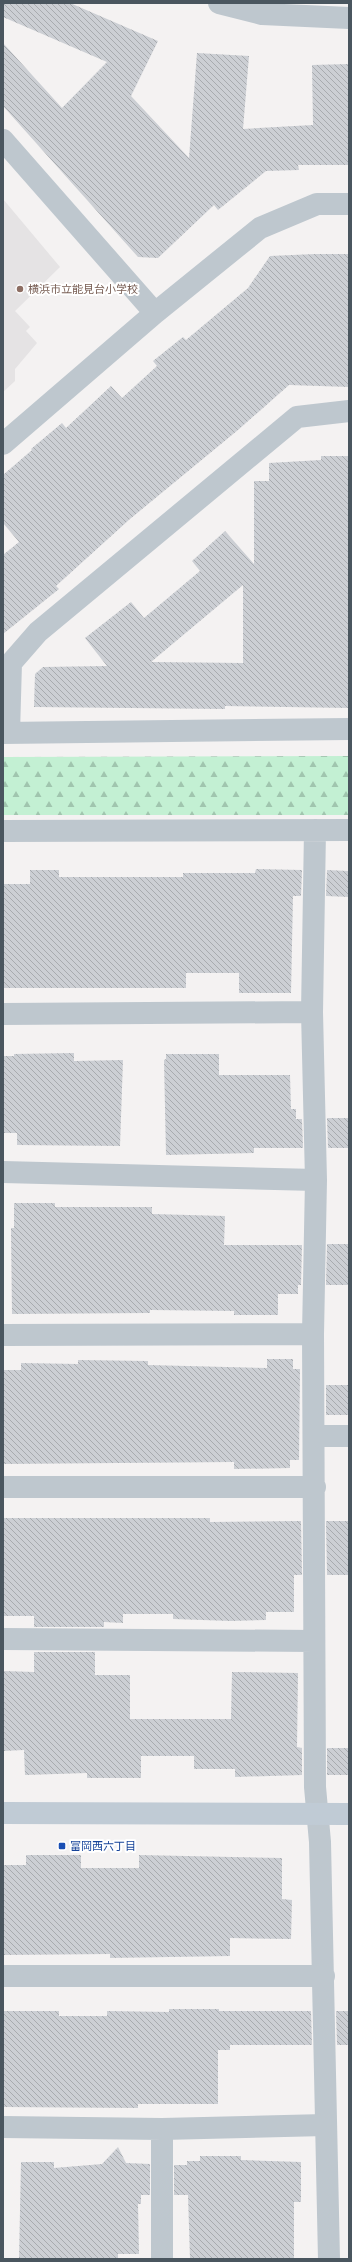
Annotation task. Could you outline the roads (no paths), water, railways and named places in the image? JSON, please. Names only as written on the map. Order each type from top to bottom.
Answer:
[{"type":"street","points":[[219,3],[262,14],[349,18]]},
{"type":"street","points":[[3,140],[155,313]]},
{"type":"street","points":[[3,444],[155,313],[260,228],[317,204],[349,204]]},
{"type":"street","points":[[349,411],[297,417],[38,632],[11,663],[6,733],[349,729]]},
{"type":"street","points":[[315,830],[312,1012],[316,1180],[313,1334],[315,1436],[314,1641],[316,1814],[320,1842],[324,1976],[325,2125],[329,2259]]},
{"type":"street","points":[[3,831],[349,830]]},
{"type":"street","points":[[3,1014],[312,1012]]},
{"type":"street","points":[[3,1172],[316,1180]]},
{"type":"street","points":[[3,1335],[313,1334]]},
{"type":"street","points":[[315,1436],[349,1436]]},
{"type":"street","points":[[3,1488],[315,1487]]},
{"type":"street","points":[[3,1639],[314,1641]]},
{"type":"street","points":[[3,1813],[349,1814]]},
{"type":"street","points":[[3,1976],[324,1976]]},
{"type":"street","points":[[3,2127],[162,2129],[325,2125]]},
{"type":"street","points":[[162,2129],[162,2259]]},
{"type":"place","name":"横浜市立能見台小学校","points":[[20,289]]},
{"type":"place","name":"富岡西六丁目","points":[[62,1846]]}]
